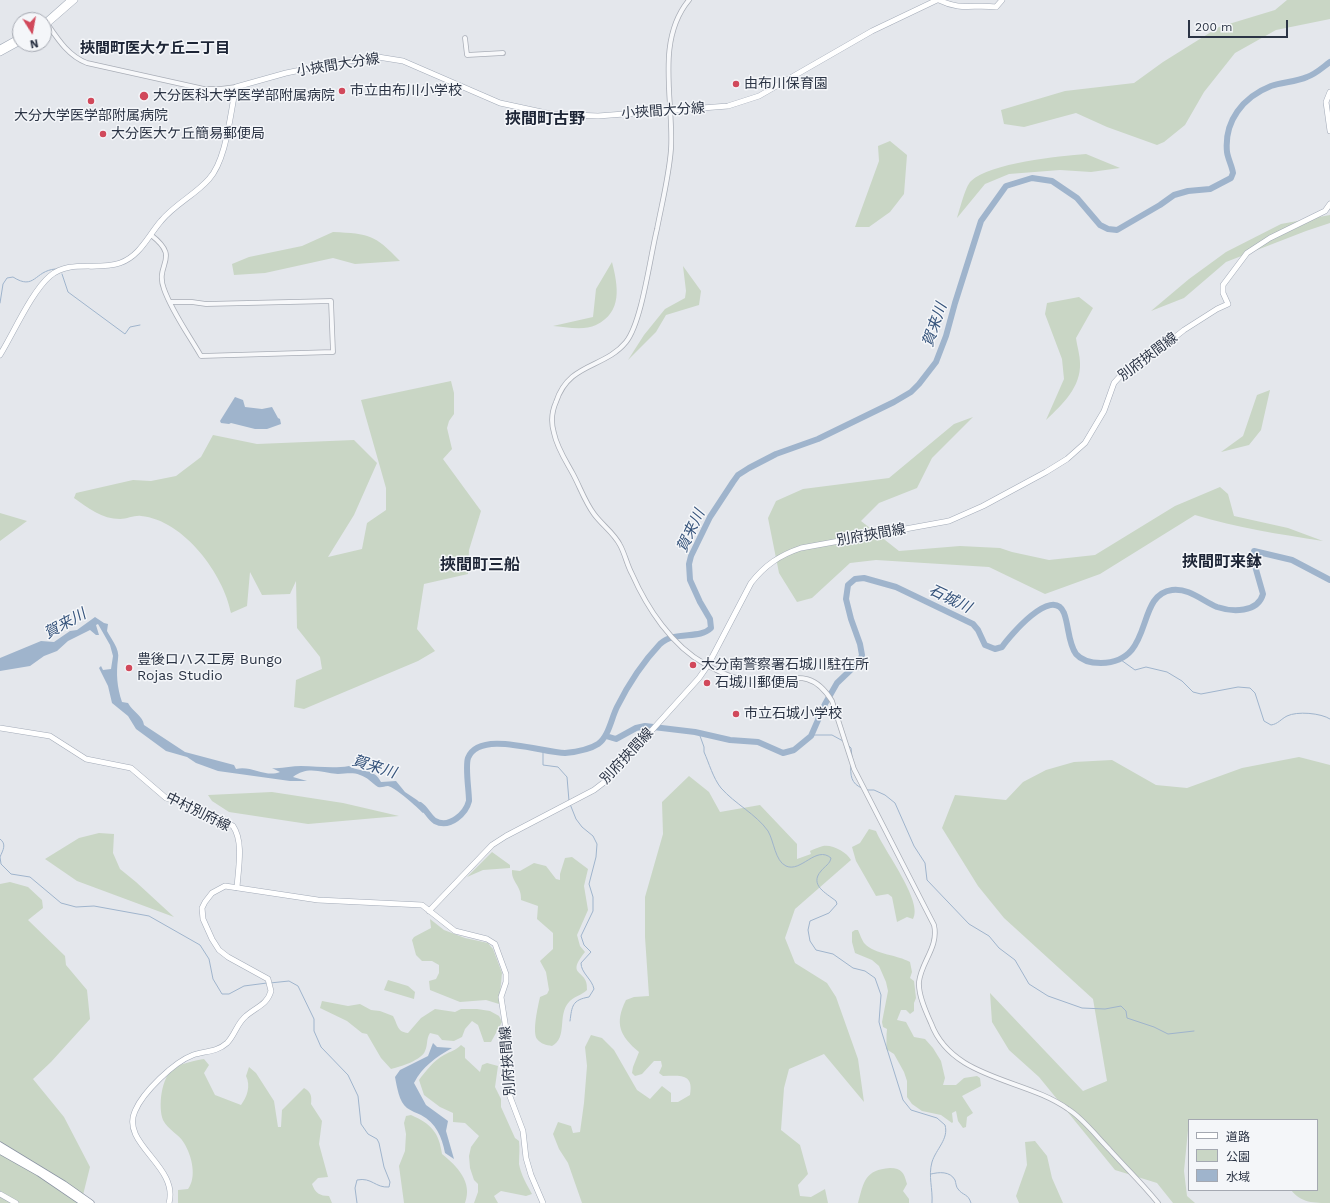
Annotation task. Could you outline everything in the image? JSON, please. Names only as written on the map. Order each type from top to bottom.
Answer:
[{"type":"highway","points":[[0,1145],[82,1203]]},
{"type":"highway","points":[[0,1151],[18,1158],[64,1184],[91,1203]]},
{"type":"main road","points":[[52,17],[70,0]]},
{"type":"main road","points":[[52,18],[75,0]]},
{"type":"main road","name":"小挾間大分線","points":[[236,87],[286,73],[335,63],[378,57],[403,61],[481,96],[507,105],[561,115],[588,116],[728,106],[750,100],[872,31],[938,0],[962,8],[984,5],[996,7],[1002,0]]},
{"type":"main road","points":[[0,48],[12,41]]},
{"type":"main road","points":[[0,52],[12,46]]},
{"type":"main road","points":[[0,355],[41,285],[50,276],[67,267],[112,265],[124,262],[138,252],[168,213],[203,184],[214,172],[220,157],[236,87]]},
{"type":"main road","points":[[1330,92],[1326,102],[1330,131]]},
{"type":"main road","name":"別府挾間線","points":[[429,911],[492,845],[518,829],[594,790],[608,780],[708,665],[751,583],[760,571],[784,554],[801,548],[949,521],[983,506],[1067,459],[1085,443],[1104,411],[1114,383],[1122,374],[1146,360],[1184,330],[1217,309],[1228,304],[1223,293],[1223,285],[1247,253],[1270,238],[1325,211],[1330,204]]},
{"type":"main road","name":"中村別府線","points":[[0,728],[50,736],[86,759],[131,768],[166,798],[197,808],[233,826],[238,836],[239,847],[237,888]]},
{"type":"main road","name":"別府挾間線","points":[[169,1203],[170,1195],[168,1181],[134,1131],[132,1120],[135,1110],[170,1068],[194,1055],[212,1052],[227,1043],[244,1017],[264,1004],[271,991],[268,979],[228,957],[219,950],[203,919],[201,914],[204,903],[212,893],[222,887],[318,900],[414,903],[422,905],[455,931],[491,940],[495,944],[500,956],[506,982],[501,997],[508,1042],[509,1094],[523,1131],[526,1158],[531,1175],[543,1203]]},
{"type":"main road","points":[[0,1194],[16,1203]]},
{"type":"street","points":[[689,0],[677,18],[671,43],[668,66],[671,151],[668,173],[636,324],[624,344],[607,356],[575,372],[565,384],[555,403],[552,419],[554,433],[588,505],[621,546],[632,574],[663,626],[693,656],[740,680],[759,682],[790,677],[801,677],[814,682],[822,688],[832,701],[854,769],[934,925],[936,933],[935,940],[920,975],[919,985],[931,1024],[947,1050],[960,1061],[1051,1099],[1068,1108],[1086,1125],[1158,1203]]},
{"type":"street","points":[[52,32],[69,52],[78,59],[87,63],[204,89],[220,90],[236,87]]},
{"type":"street","points":[[465,38],[467,55],[503,53]]},
{"type":"street","points":[[151,235],[166,249],[162,281],[164,288],[171,302],[201,356],[333,352],[332,301],[206,304],[171,302]]},
{"type":"green space","points":[[1287,0],[1330,0],[1330,19],[1276,30],[1235,53],[1204,92],[1185,125],[1164,142],[1157,145],[1107,127],[1076,113],[1024,127],[1004,124],[1001,110],[1065,91],[1134,83],[1163,62],[1219,27],[1275,10]]},
{"type":"green space","points":[[890,141],[907,155],[904,194],[890,212],[869,227],[855,227],[879,161],[878,146]]},
{"type":"green space","points":[[1086,154],[1120,168],[1091,172],[1060,170],[1009,174],[985,184],[957,218],[969,184],[980,175],[993,169],[1009,165]]},
{"type":"green space","points":[[1330,215],[1330,223],[1226,262],[1184,298],[1151,311],[1189,279],[1226,252],[1281,224]]},
{"type":"green space","points":[[333,232],[371,237],[384,245],[400,261],[355,264],[333,258],[265,273],[234,275],[232,264],[249,257],[302,246]]},
{"type":"green space","points":[[612,262],[617,289],[616,298],[615,306],[605,320],[586,328],[553,326],[593,317],[596,289]]},
{"type":"green space","points":[[683,266],[701,291],[699,305],[666,315],[656,332],[628,360],[644,335],[665,309],[685,298],[686,291]]},
{"type":"green space","points":[[1079,297],[1093,308],[1076,338],[1080,357],[1080,372],[1078,380],[1070,394],[1059,408],[1046,420],[1064,379],[1062,359],[1045,314],[1047,303]]},
{"type":"green space","points":[[451,381],[454,393],[454,414],[449,421],[447,428],[452,449],[443,459],[481,511],[469,550],[468,574],[424,584],[417,629],[435,651],[418,661],[304,709],[294,707],[296,680],[322,669],[320,657],[297,628],[296,581],[290,594],[262,595],[250,572],[247,606],[231,613],[227,598],[220,582],[200,552],[187,538],[157,520],[141,516],[113,519],[101,515],[74,498],[76,493],[133,480],[151,481],[176,476],[201,457],[213,435],[257,444],[354,440],[377,463],[354,515],[328,557],[362,549],[367,523],[386,510],[386,488],[361,400]]},
{"type":"green space","points":[[1270,390],[1261,430],[1249,445],[1221,452],[1243,436],[1257,395]]},
{"type":"green space","points":[[973,417],[932,458],[917,488],[879,503],[861,521],[899,551],[960,546],[1000,548],[1049,560],[1095,555],[1175,506],[1220,487],[1228,494],[1234,516],[1288,528],[1323,541],[1242,527],[1195,515],[1100,574],[1045,594],[989,567],[876,560],[850,563],[812,598],[797,602],[779,573],[768,518],[776,501],[803,489],[889,478],[954,424]]},
{"type":"green space","points":[[0,513],[27,521],[0,541]]},
{"type":"green space","points":[[1299,757],[1330,765],[1330,1203],[1304,1200],[1299,1198],[1292,1191],[1318,1191],[1318,1119],[1188,1119],[1184,1171],[1187,1196],[1195,1203],[1173,1203],[1157,1183],[1115,1170],[1039,1077],[1009,1050],[992,1022],[990,993],[1083,1091],[1107,1081],[1093,999],[1004,918],[978,886],[942,828],[955,795],[1006,800],[1023,782],[1046,770],[1074,762],[1112,760],[1156,785],[1187,788],[1242,768]]},
{"type":"green space","points":[[689,776],[709,792],[720,812],[760,805],[797,844],[797,859],[811,854],[810,851],[821,846],[831,846],[839,849],[851,860],[795,909],[785,938],[795,963],[827,983],[836,997],[858,1059],[864,1102],[824,1054],[789,1069],[784,1088],[781,1130],[800,1145],[808,1174],[798,1185],[800,1196],[811,1197],[825,1189],[828,1203],[582,1203],[568,1163],[559,1149],[553,1134],[558,1122],[571,1126],[573,1133],[580,1132],[587,1066],[585,1047],[591,1035],[602,1038],[614,1050],[637,1090],[650,1099],[662,1086],[671,1093],[671,1102],[678,1102],[690,1095],[691,1088],[688,1079],[680,1076],[663,1076],[659,1073],[662,1066],[661,1061],[654,1061],[642,1074],[635,1076],[632,1073],[639,1052],[623,1035],[620,1023],[622,1008],[626,1000],[634,997],[649,996],[645,937],[645,897],[663,834],[662,802]]},
{"type":"green space","points":[[272,792],[343,803],[399,816],[308,824],[229,812],[212,801],[208,795]]},
{"type":"green space","points":[[869,829],[876,831],[908,888],[915,911],[913,919],[907,917],[897,922],[892,897],[888,894],[876,896],[856,861],[852,847],[860,843]]},
{"type":"green space","points":[[99,833],[114,834],[113,853],[120,869],[174,917],[77,881],[45,859],[79,838]]},
{"type":"green space","points":[[492,852],[510,865],[510,868],[483,870],[467,877]]},
{"type":"green space","points":[[572,857],[588,869],[584,886],[588,910],[577,935],[580,946],[585,952],[579,960],[577,970],[585,978],[587,990],[571,1000],[565,1007],[560,1038],[552,1046],[539,1041],[535,1031],[540,997],[547,994],[549,990],[546,972],[540,961],[553,949],[553,933],[537,919],[538,906],[521,900],[520,891],[513,878],[512,870],[520,871],[534,863],[546,866],[556,879],[560,880],[560,874],[565,858]]},
{"type":"green space","points":[[10,882],[28,887],[42,900],[43,908],[28,920],[65,956],[66,965],[87,990],[90,1019],[51,1062],[33,1079],[64,1117],[90,1167],[81,1203],[0,1203],[0,884]]},
{"type":"green space","points":[[430,919],[444,930],[465,938],[488,943],[493,949],[502,973],[499,1004],[486,1000],[460,1002],[430,990],[429,981],[436,979],[439,973],[439,965],[432,961],[422,961],[416,955],[412,940],[414,937],[431,928]]},
{"type":"green space","points":[[858,930],[864,943],[874,950],[910,962],[912,972],[910,978],[914,981],[916,998],[914,1003],[914,1011],[910,1014],[906,1010],[901,1010],[897,1020],[906,1022],[914,1037],[925,1039],[933,1048],[941,1061],[945,1078],[943,1085],[956,1085],[964,1078],[977,1076],[980,1078],[981,1086],[962,1096],[973,1113],[967,1117],[966,1127],[963,1128],[958,1121],[956,1111],[952,1113],[952,1123],[941,1115],[922,1111],[912,1104],[907,1097],[907,1081],[904,1072],[894,1054],[886,1049],[887,1029],[883,1027],[882,1022],[888,991],[886,982],[879,966],[872,960],[855,953],[852,942],[852,932]]},
{"type":"green space","points":[[388,980],[408,986],[415,992],[414,999],[384,990]]},
{"type":"green space","points":[[322,1001],[348,1006],[360,1004],[371,1010],[380,1011],[393,1016],[398,1028],[408,1033],[421,1018],[435,1009],[455,1012],[461,1009],[490,1011],[499,1016],[502,1022],[491,1042],[484,1042],[478,1025],[472,1021],[465,1029],[462,1037],[454,1041],[442,1040],[438,1035],[430,1033],[426,1049],[420,1057],[410,1063],[391,1069],[381,1058],[367,1034],[362,1033],[347,1021],[320,1008]]},
{"type":"green space","points":[[461,1045],[465,1048],[465,1058],[480,1072],[482,1065],[487,1063],[498,1066],[495,1087],[501,1099],[501,1107],[515,1138],[519,1141],[519,1164],[524,1180],[532,1194],[526,1196],[501,1191],[494,1196],[498,1203],[474,1203],[478,1192],[478,1184],[474,1180],[470,1168],[469,1156],[471,1147],[479,1136],[465,1123],[453,1122],[453,1113],[440,1107],[424,1095],[419,1080],[437,1060]]},
{"type":"green space","points":[[204,1059],[209,1065],[204,1073],[215,1095],[241,1105],[248,1091],[246,1076],[249,1067],[256,1073],[274,1101],[278,1127],[281,1127],[282,1110],[304,1088],[310,1093],[311,1104],[322,1121],[319,1144],[328,1177],[318,1178],[312,1184],[318,1193],[329,1196],[332,1203],[178,1203],[178,1190],[188,1189],[191,1184],[193,1173],[187,1148],[163,1120],[161,1100],[163,1085],[166,1078],[174,1068],[193,1061]]},
{"type":"green space","points":[[411,1115],[429,1125],[439,1140],[442,1154],[458,1169],[462,1175],[467,1188],[465,1203],[404,1203],[399,1166],[405,1151],[406,1134],[404,1123],[406,1116]]},
{"type":"green space","points":[[1035,1141],[1047,1156],[1052,1178],[1063,1203],[1019,1203],[1016,1196],[1027,1165],[1025,1142]]},
{"type":"green space","points":[[890,1168],[900,1170],[902,1172],[907,1184],[903,1191],[909,1199],[909,1203],[858,1203],[864,1183],[870,1174],[875,1171]]},
{"type":"water","points":[[235,397],[243,400],[245,407],[262,409],[272,407],[280,419],[281,424],[267,429],[255,429],[231,423],[221,423],[220,421]]},
{"type":"water","points":[[95,617],[108,624],[107,631],[118,652],[117,680],[122,702],[128,703],[140,716],[144,725],[185,752],[234,765],[236,769],[242,768],[269,774],[280,772],[272,768],[301,766],[349,766],[374,774],[381,782],[396,781],[405,792],[427,809],[423,813],[391,787],[378,787],[365,777],[357,774],[304,771],[293,777],[307,781],[290,781],[218,771],[196,763],[187,757],[166,751],[136,729],[128,716],[112,703],[108,686],[99,668],[101,666],[103,670],[111,669],[113,656],[110,645],[98,624],[96,625],[99,635],[96,635],[90,630],[68,641],[57,651],[44,656],[30,666],[0,671],[0,658],[41,641],[54,642],[70,631],[77,630]]},
{"type":"water","points":[[433,1043],[437,1047],[452,1048],[430,1063],[417,1077],[414,1083],[426,1105],[448,1121],[446,1131],[454,1159],[445,1153],[438,1131],[431,1122],[404,1105],[399,1094],[395,1077],[400,1070],[428,1056]]},
{"type":"waterway","name":"賀来川","points":[[420,805],[435,821],[441,823],[452,821],[461,815],[469,801],[467,773],[468,758],[474,749],[485,745],[512,745],[565,753],[586,749],[598,744],[605,737],[617,707],[626,690],[642,666],[660,644],[673,637],[700,634],[711,628],[710,619],[690,580],[689,564],[691,556],[710,517],[733,482],[738,475],[749,468],[776,454],[818,439],[894,402],[911,392],[919,384],[936,362],[946,336],[981,221],[1006,186],[1032,178],[1052,181],[1077,198],[1100,225],[1108,229],[1117,230],[1174,195],[1188,191],[1210,189],[1231,178],[1233,173],[1227,152],[1227,141],[1232,120],[1237,112],[1244,104],[1261,91],[1271,86],[1310,76],[1330,62]]},
{"type":"waterway","points":[[0,303],[3,284],[7,278],[13,277],[20,281],[26,282],[48,270],[55,269]]},
{"type":"waterway","points":[[62,274],[68,292],[125,334],[130,327],[140,325]]},
{"type":"waterway","name":"石城川","points":[[606,736],[616,739],[636,728],[645,726],[695,732],[730,740],[758,742],[783,753],[794,750],[811,736],[825,704],[837,683],[860,661],[862,655],[860,644],[846,599],[848,585],[855,579],[864,578],[896,587],[973,624],[978,630],[985,645],[995,649],[1002,647],[1022,624],[1041,609],[1050,605],[1058,606],[1066,618],[1073,650],[1081,658],[1094,663],[1118,660],[1130,652],[1138,641],[1153,603],[1160,595],[1172,590],[1185,591],[1223,609],[1244,610],[1256,605],[1263,594],[1253,559],[1254,551],[1292,560],[1330,580]]},
{"type":"waterway","points":[[1121,660],[1135,670],[1146,667],[1167,672],[1182,681],[1193,692],[1201,694],[1238,687],[1250,688],[1255,693],[1264,721],[1271,725],[1278,723],[1291,714],[1315,714],[1330,719]]},
{"type":"waterway","points":[[699,733],[704,747],[704,752],[718,784],[727,794],[752,814],[768,831],[779,860],[782,863],[786,866],[792,867],[820,855],[825,855],[831,858],[821,871],[817,880],[820,888],[836,901],[837,904],[829,913],[810,921],[808,930],[810,941],[816,950],[833,954],[853,968],[865,971],[875,978],[881,995],[879,1022],[903,1100],[911,1110],[937,1118],[945,1125],[946,1130],[944,1139],[934,1157],[931,1167],[932,1203]]},
{"type":"waterway","points":[[812,735],[832,735],[843,741]]},
{"type":"waterway","points":[[847,744],[851,748],[852,757]]},
{"type":"waterway","points":[[543,750],[543,765],[558,767],[567,777],[569,801]]},
{"type":"waterway","points":[[851,764],[853,782],[862,788]]},
{"type":"waterway","points":[[867,790],[874,790],[885,795],[895,803],[914,846],[925,863],[927,880],[969,924],[989,936],[999,948],[1015,960],[1029,984],[1048,996],[1082,1008],[1105,1009],[1121,1006],[1126,1011],[1127,1018],[1154,1027],[1168,1034],[1194,1031]]},
{"type":"waterway","points":[[570,804],[576,819],[582,827],[593,836],[597,844],[596,857],[589,884],[593,897],[593,911],[581,936],[584,945],[591,952],[581,963],[581,967],[594,989],[589,997],[583,998],[574,1004],[571,1011],[570,1021]]},
{"type":"waterway","points":[[0,839],[4,845],[0,857],[1,864],[11,874],[30,877],[61,903],[76,907],[94,906],[149,916],[200,945],[209,959],[213,979],[222,994],[229,994],[244,986],[267,983]]},
{"type":"waterway","points":[[270,983],[289,981],[298,986],[314,1019],[314,1031],[321,1047],[348,1075],[358,1096],[361,1124],[368,1134],[377,1139],[379,1143],[384,1167],[390,1182],[389,1187],[380,1186],[362,1179],[357,1180],[355,1188],[357,1203]]},
{"type":"waterway","points":[[931,1174],[941,1173],[953,1177],[957,1188],[967,1196],[971,1203]]},
{"type":"place","name":"由布川保育園","points":[[736,84]]},
{"type":"place","name":"市立由布川小学校","points":[[342,91]]},
{"type":"place","name":"大分医科大学医学部附属病院","points":[[144,96]]},
{"type":"place","name":"大分大学医学部附属病院","points":[[91,101]]},
{"type":"place","name":"大分医大ケ丘簡易郵便局","points":[[103,134]]},
{"type":"place","name":"大分南警察署石城川駐在所","points":[[693,665]]},
{"type":"place","name":"豊後ロハス工房 Bungo Rojas Studio","points":[[129,668]]},
{"type":"place","name":"石城川郵便局","points":[[707,683]]},
{"type":"place","name":"市立石城小学校","points":[[736,714]]},
{"type":"district","name":"挾間町医大ケ丘二丁目","points":[[155,49]]},
{"type":"district","name":"挾間町古野","points":[[545,119]]},
{"type":"district","name":"挾間町来鉢","points":[[1222,562]]},
{"type":"district","name":"挾間町三船","points":[[480,565]]}]
